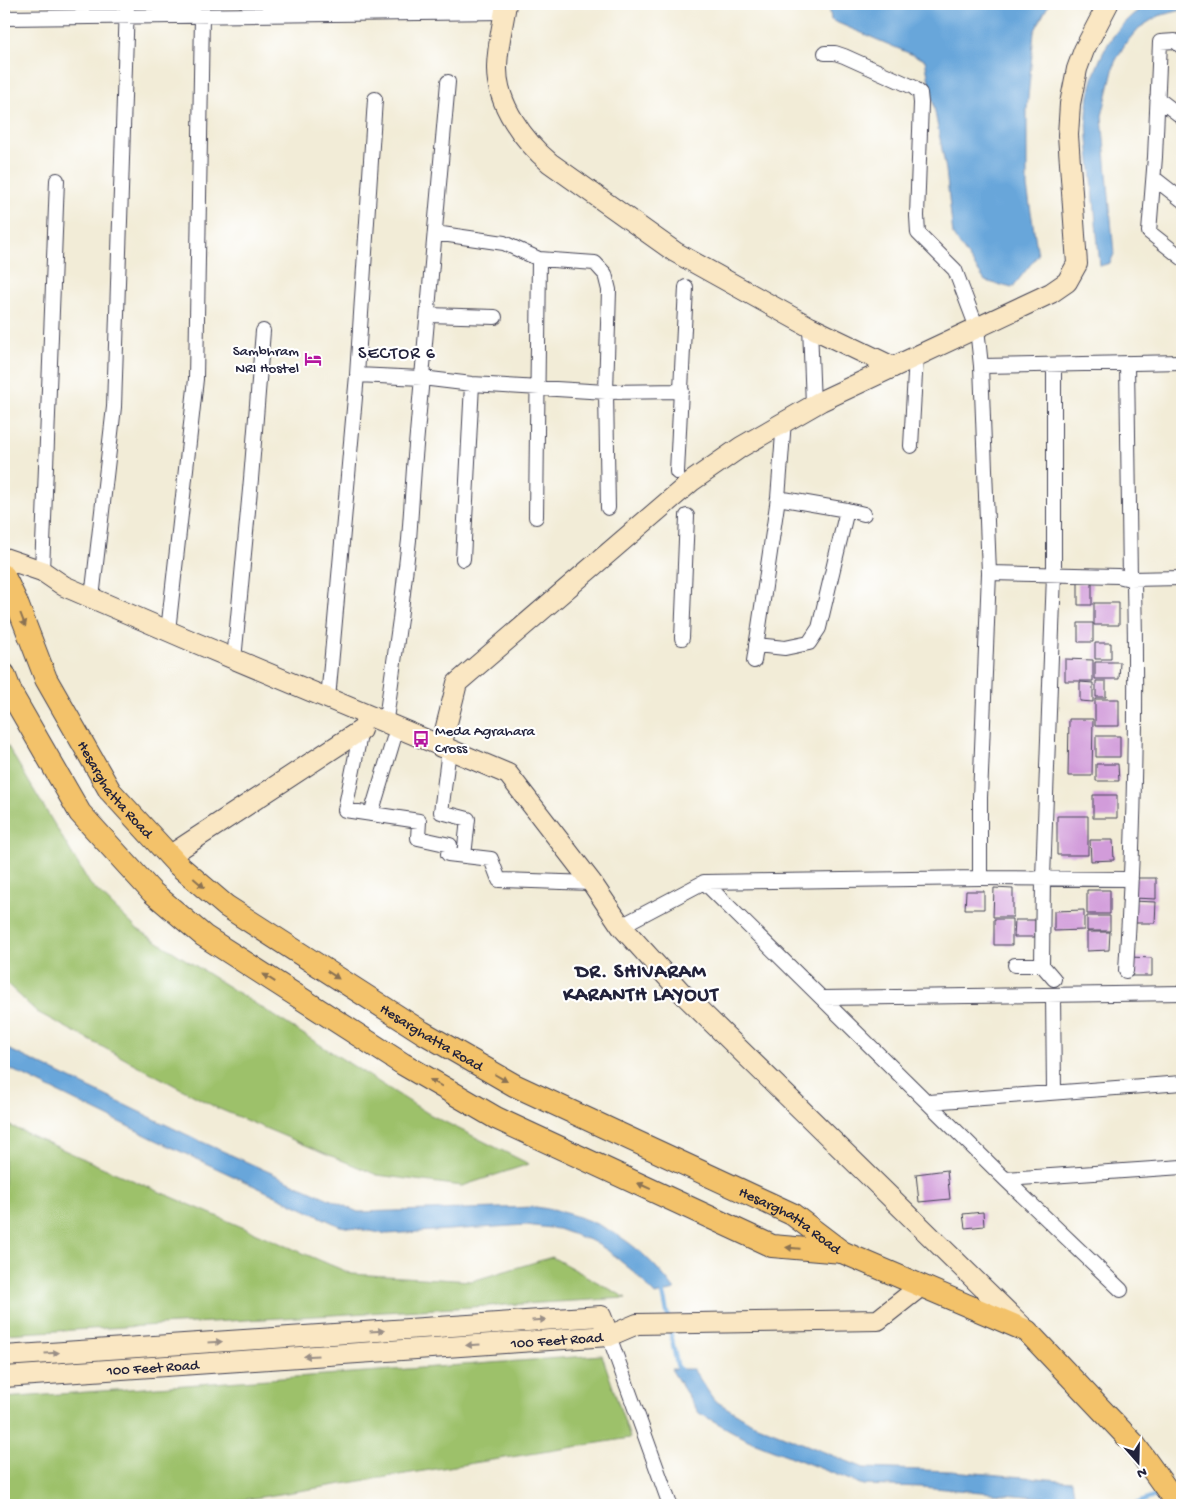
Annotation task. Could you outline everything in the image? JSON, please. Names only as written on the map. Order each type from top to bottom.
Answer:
[{"type":"main road","points":[[445,748],[457,683],[692,481],[740,447],[784,420],[1057,290],[1067,282],[1077,264],[1068,135],[1070,104],[1077,68],[1084,50],[1108,4]]},
{"type":"main road","points":[[505,8],[497,69],[500,86],[511,118],[538,153],[675,252],[810,327],[893,367]]},
{"type":"main road","points":[[4,558],[42,571],[64,586],[328,699],[376,724],[445,748],[508,774],[592,883],[621,926],[682,992],[1027,1331],[1134,1444],[1178,1505]]},
{"type":"main road","name":"Hesarghatta Road","points":[[4,576],[16,601],[46,679],[110,791],[178,865],[226,906],[422,1032],[514,1085],[792,1214],[842,1252]]},
{"type":"main road","name":"Hesarghatta Road","points":[[4,674],[12,696],[80,813],[152,892],[204,936],[403,1064],[496,1118],[772,1246],[842,1252]]},
{"type":"main road","points":[[169,856],[376,724]]},
{"type":"main road","points":[[842,1252],[1027,1331]]},
{"type":"main road","points":[[609,1336],[637,1324],[878,1320],[921,1286]]},
{"type":"main road","name":"100 Feet Road","points":[[4,1356],[601,1316],[609,1336],[4,1377]]},
{"type":"street","points":[[4,18],[127,10],[202,16],[314,9],[505,8]]},
{"type":"street","points":[[92,598],[114,407],[127,10]]},
{"type":"street","points":[[168,631],[196,379],[202,16]]},
{"type":"street","points":[[1182,46],[1175,41],[1160,42],[1150,232],[1182,258]]},
{"type":"street","points":[[825,53],[835,53],[844,56],[913,87],[920,93],[918,232],[955,270],[977,328],[981,366],[989,573],[980,798],[980,878]]},
{"type":"street","points":[[448,82],[409,540],[386,719],[376,724],[345,810],[419,821],[418,838],[450,845],[448,854],[491,859],[499,880],[592,883]]},
{"type":"street","points":[[1157,98],[1182,117]]},
{"type":"street","points":[[328,699],[357,375],[375,99]]},
{"type":"street","points":[[1154,178],[1182,200]]},
{"type":"street","points":[[42,571],[57,180]]},
{"type":"street","points":[[435,232],[504,243],[539,259],[596,263],[605,274],[609,290],[606,392],[608,508]]},
{"type":"street","points":[[536,517],[539,259]]},
{"type":"street","points":[[677,472],[686,287]]},
{"type":"street","points":[[428,315],[495,317]]},
{"type":"street","points":[[810,327],[813,405]]},
{"type":"street","points":[[234,660],[263,331]]},
{"type":"street","points":[[911,446],[916,356]]},
{"type":"street","points":[[981,366],[1182,362]]},
{"type":"street","points":[[1126,970],[1131,879],[1135,628],[1134,583],[1130,579],[1127,363]]},
{"type":"street","points":[[1054,365],[1054,574],[1042,965],[1054,979]]},
{"type":"street","points":[[357,375],[606,392],[682,391]]},
{"type":"street","points":[[463,559],[472,384]]},
{"type":"street","points":[[754,661],[778,498],[784,420]]},
{"type":"street","points":[[778,498],[864,514]]},
{"type":"street","points":[[756,645],[785,648],[810,644],[819,628],[847,510]]},
{"type":"street","points":[[682,638],[687,516]]},
{"type":"street","points":[[989,573],[1118,576],[1130,579],[1182,578]]},
{"type":"street","points":[[371,814],[376,724]]},
{"type":"street","points":[[445,748],[442,812],[468,819],[464,856]]},
{"type":"street","points":[[621,926],[704,882],[980,878],[1131,879]]},
{"type":"street","points":[[704,882],[1121,1290]]},
{"type":"street","points":[[1015,965],[1042,965]]},
{"type":"street","points":[[822,998],[1182,994]]},
{"type":"street","points":[[1053,995],[1054,1092]]},
{"type":"street","points":[[929,1102],[1182,1083]]},
{"type":"street","points":[[1006,1179],[1182,1167]]},
{"type":"street","points":[[609,1336],[670,1505]]},
{"type":"green space","points":[[4,740],[90,884],[136,928],[429,1114],[529,1164],[462,1186],[377,1175],[217,1108],[37,1012],[4,981]]},
{"type":"green space","points":[[4,1123],[352,1274],[472,1281],[552,1257],[626,1298],[4,1334]]},
{"type":"green space","points":[[602,1355],[630,1438],[211,1505],[4,1505],[4,1398]]},
{"type":"water","points":[[829,4],[1049,4],[1034,32],[1027,109],[1027,187],[1038,255],[1012,288],[985,281],[953,235],[946,170],[925,60],[831,20]]},
{"type":"water","points":[[1148,4],[1182,4],[1182,10],[1158,16],[1139,28],[1125,44],[1115,62],[1102,116],[1114,254],[1110,263],[1100,266],[1087,117],[1091,84],[1096,68],[1112,38],[1134,13]]},
{"type":"water","points":[[4,1047],[198,1140],[358,1212],[536,1207],[578,1217],[597,1224],[631,1245],[647,1258],[675,1290],[655,1295],[635,1273],[607,1250],[592,1241],[558,1229],[526,1225],[387,1234],[340,1226],[4,1066]]},
{"type":"water","points":[[671,1369],[693,1369],[714,1400],[752,1423],[864,1468],[951,1471],[1072,1481],[1075,1500],[922,1487],[863,1485],[748,1440],[699,1413]]},
{"type":"building","points":[[1078,583],[1092,583],[1092,605],[1078,605]]},
{"type":"building","points":[[1094,603],[1119,603],[1119,625],[1094,625]]},
{"type":"building","points":[[1078,623],[1093,623],[1093,642],[1078,642]]},
{"type":"building","points":[[1095,643],[1111,643],[1111,659],[1095,659]]},
{"type":"building","points":[[1065,659],[1093,660],[1093,681],[1065,681]]},
{"type":"building","points":[[1095,662],[1120,662],[1119,679],[1095,679]]},
{"type":"building","points":[[1096,681],[1106,681],[1106,697],[1096,697]]},
{"type":"building","points":[[1080,682],[1093,683],[1093,702],[1080,701]]},
{"type":"building","points":[[1095,699],[1119,699],[1119,726],[1095,726]]},
{"type":"building","points":[[1069,719],[1093,719],[1092,776],[1068,776]]},
{"type":"building","points":[[1096,736],[1120,736],[1120,757],[1096,757]]},
{"type":"building","points":[[1096,764],[1118,764],[1119,781],[1096,781]]},
{"type":"building","points":[[1093,795],[1117,795],[1117,818],[1093,818]]},
{"type":"building","points":[[1057,816],[1088,816],[1088,855],[1057,855]]},
{"type":"building","points":[[1090,840],[1113,840],[1114,860],[1091,861]]},
{"type":"building","points":[[1133,878],[1156,878],[1156,899],[1133,898]]},
{"type":"building","points":[[994,888],[1013,889],[1013,917],[993,917]]},
{"type":"building","points":[[1087,890],[1110,890],[1110,914],[1087,914]]},
{"type":"building","points":[[966,891],[984,891],[984,909],[965,909]]},
{"type":"building","points":[[1131,901],[1156,902],[1155,923],[1131,923]]},
{"type":"building","points":[[1084,910],[1084,930],[1054,931],[1054,911]]},
{"type":"building","points":[[1087,916],[1110,916],[1110,931],[1087,931]]},
{"type":"building","points":[[994,919],[1012,919],[1012,945],[994,945]]},
{"type":"building","points":[[1015,920],[1035,920],[1035,937],[1014,937]]},
{"type":"building","points":[[1087,932],[1110,932],[1109,950],[1087,951]]},
{"type":"building","points":[[1130,957],[1152,958],[1152,976],[1129,976]]},
{"type":"building","points":[[947,1170],[950,1199],[919,1202],[916,1174]]},
{"type":"building","points":[[983,1212],[984,1226],[965,1228],[963,1214]]},
{"type":"waterway","points":[[660,1289],[663,1293],[668,1317]]},
{"type":"waterway","points":[[670,1330],[677,1365],[682,1372]]},
{"type":"waterway","points":[[1133,1505],[1163,1493]]},
{"type":"waterway","points":[[1069,1499],[1106,1505]]},
{"type":"place","name":"Sambhram NRI Hostel","points":[[313,359]]},
{"type":"place","name":"Meda Agrahara Cross","points":[[421,739]]},
{"type":"district","name":"SECTOR 6","points":[[397,352]]},
{"type":"district","name":"DR. SHIVARAM KARANTH LAYOUT","points":[[641,982]]}]
